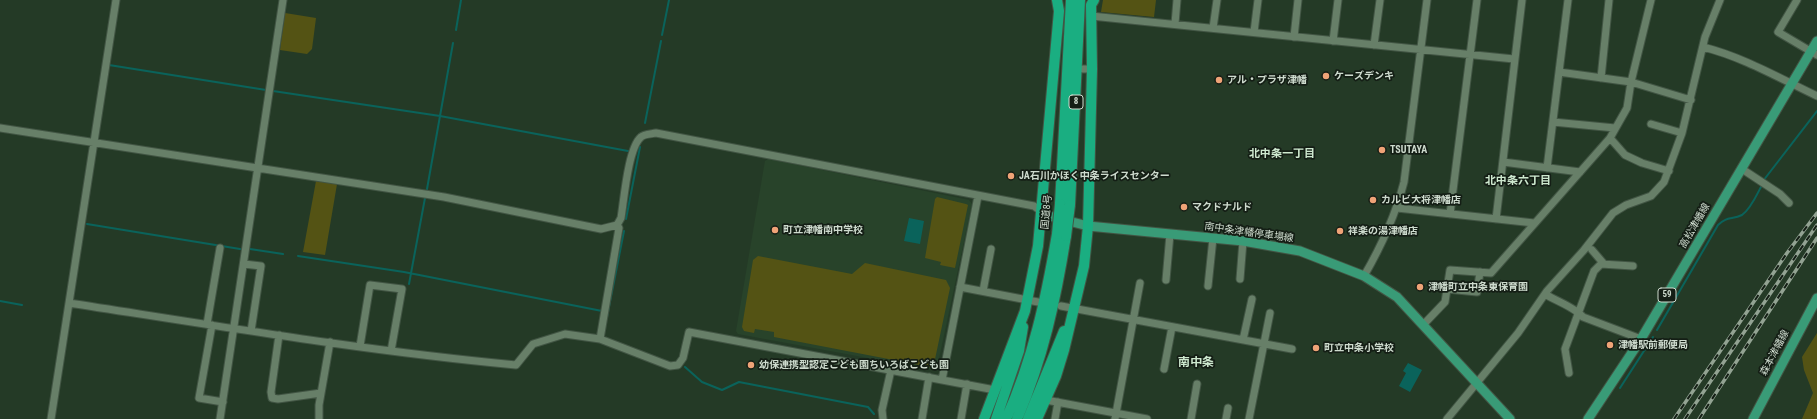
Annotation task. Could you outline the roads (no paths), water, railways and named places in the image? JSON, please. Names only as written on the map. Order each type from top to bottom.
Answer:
[{"type":"highway","points":[[996,419],[1019,351],[1043,213],[1044,171],[1057,67],[1059,0]]},
{"type":"highway","name":"国道8号","points":[[1065,204],[1071,0]]},
{"type":"highway","name":"国道8号","points":[[1018,419],[1035,374],[1045,340],[1060,273],[1061,235],[1065,204],[1080,0]]},
{"type":"highway","points":[[1037,419],[1056,376],[1071,324],[1084,266],[1088,226],[1088,69],[1092,2]]},
{"type":"highway","name":"国道8号","points":[[1006,419],[1026,372],[1036,338],[1061,235]]},
{"type":"highway","points":[[984,419],[1025,311]]},
{"type":"highway","points":[[1028,419],[1073,312]]},
{"type":"main road","name":"高松津幡線","points":[[1588,419],[1641,339],[1792,84],[1814,54],[1817,41]]},
{"type":"main road","name":"南中条津幡停車場線","points":[[1043,213],[1049,216],[1088,226],[1244,241],[1300,251],[1364,276],[1397,297],[1510,419]]},
{"type":"main road","name":"森本津幡線","points":[[1753,419],[1817,298]]},
{"type":"street","points":[[51,419],[116,0]]},
{"type":"street","points":[[220,419],[283,0]]},
{"type":"street","points":[[1175,24],[1177,0]]},
{"type":"street","points":[[1213,28],[1217,0]]},
{"type":"street","points":[[1254,32],[1258,0]]},
{"type":"street","points":[[1294,36],[1298,0]]},
{"type":"street","points":[[1333,40],[1338,0]]},
{"type":"street","points":[[1374,45],[1380,0]]},
{"type":"street","points":[[1364,276],[1383,244],[1397,208],[1404,182],[1427,0]]},
{"type":"street","points":[[1450,214],[1477,0]]},
{"type":"street","points":[[1496,219],[1522,0]]},
{"type":"street","points":[[1547,168],[1568,0]]},
{"type":"street","points":[[1601,78],[1609,0]]},
{"type":"street","points":[[1423,325],[1445,302],[1450,270],[1491,273],[1610,138],[1627,108],[1631,82],[1651,0]]},
{"type":"street","points":[[1448,418],[1518,333],[1545,294],[1584,250],[1613,213],[1626,205],[1651,196],[1664,182],[1682,133],[1705,37],[1720,0]]},
{"type":"street","points":[[1796,0],[1778,32],[1814,54]]},
{"type":"street","points":[[1091,16],[1514,59]]},
{"type":"street","points":[[1703,47],[1722,52],[1753,64],[1817,96]]},
{"type":"street","points":[[1559,72],[1631,82],[1691,100]]},
{"type":"street","points":[[1553,122],[1615,128]]},
{"type":"street","points":[[1651,124],[1682,133]]},
{"type":"street","points":[[0,128],[444,197],[601,228],[617,225]]},
{"type":"street","points":[[600,339],[619,228],[617,225],[621,218],[631,155],[637,142],[642,136],[656,133],[1034,206],[1043,213]]},
{"type":"street","points":[[1610,138],[1625,155],[1642,163],[1669,171]]},
{"type":"street","points":[[1503,162],[1580,172]]},
{"type":"street","points":[[1742,169],[1780,194],[1790,203]]},
{"type":"street","points":[[942,380],[978,196]]},
{"type":"street","points":[[1397,208],[1534,223]]},
{"type":"street","points":[[1166,280],[1170,234]]},
{"type":"street","points":[[1208,286],[1213,238]]},
{"type":"street","points":[[1240,279],[1244,241]]},
{"type":"street","points":[[220,248],[199,398],[223,402]]},
{"type":"street","points":[[983,291],[991,249]]},
{"type":"street","points":[[1592,250],[1604,264]]},
{"type":"street","points":[[244,264],[262,266],[251,331]]},
{"type":"street","points":[[1569,373],[1565,349],[1594,270],[1601,264],[1633,266]]},
{"type":"street","points":[[1447,289],[1477,292],[1480,272]]},
{"type":"street","points":[[1115,416],[1140,283]]},
{"type":"street","points":[[360,346],[370,285],[402,289],[391,351]]},
{"type":"street","points":[[960,287],[1038,302]]},
{"type":"street","points":[[1545,294],[1560,303],[1579,311],[1583,317],[1641,339]]},
{"type":"street","points":[[1243,340],[1252,299]]},
{"type":"street","points":[[69,303],[391,351],[516,365],[533,344],[565,334],[600,339],[670,366],[678,365],[683,358],[689,332],[995,390]]},
{"type":"street","points":[[1061,306],[1073,312],[1134,320],[1292,349]]},
{"type":"street","points":[[1249,419],[1270,313]]},
{"type":"street","points":[[1164,369],[1172,327]]},
{"type":"street","points":[[279,335],[271,392],[272,398],[278,399],[321,393]]},
{"type":"street","points":[[319,419],[321,393],[330,342]]},
{"type":"street","points":[[883,419],[882,410],[891,370]]},
{"type":"street","points":[[922,419],[930,377]]},
{"type":"street","points":[[961,419],[967,384]]},
{"type":"street","points":[[1190,419],[1197,384]]},
{"type":"street","points":[[1046,400],[1115,416],[1147,419]]},
{"type":"street","points":[[1055,419],[1058,402]]},
{"type":"street","points":[[1226,419],[1228,408]]},
{"type":"water","points":[[909,218],[924,221],[920,244],[904,241]]},
{"type":"water","points":[[1408,363],[1422,370],[1410,392],[1399,386],[1406,373],[1403,371]]},
{"type":"waterway","points":[[456,30],[461,0]]},
{"type":"waterway","points":[[662,35],[669,0]]},
{"type":"waterway","points":[[645,123],[661,41]]},
{"type":"waterway","points":[[427,189],[453,43]]},
{"type":"waterway","points":[[109,65],[266,90]]},
{"type":"waterway","points":[[273,91],[440,116],[628,151]]},
{"type":"waterway","points":[[1763,181],[1817,111]]},
{"type":"waterway","points":[[626,219],[640,147]]},
{"type":"waterway","points":[[1657,330],[1718,225],[1724,220],[1742,215],[1754,201],[1762,185]]},
{"type":"waterway","points":[[409,284],[425,198]]},
{"type":"waterway","points":[[87,224],[240,249]]},
{"type":"waterway","points":[[607,317],[624,231]]},
{"type":"waterway","points":[[250,249],[283,254]]},
{"type":"waterway","points":[[298,256],[404,272],[602,311]]},
{"type":"waterway","points":[[0,301],[22,305]]},
{"type":"waterway","points":[[1620,388],[1653,337]]},
{"type":"waterway","points":[[685,367],[702,382],[722,390],[739,382],[868,407],[874,414]]},
{"type":"railway","points":[[1674,419],[1787,253],[1817,213]]},
{"type":"railway","points":[[1685,419],[1817,225]]},
{"type":"railway","points":[[1699,419],[1817,238]]},
{"type":"place","name":"ケーズデンキ","points":[[1326,76]]},
{"type":"place","name":"アル・プラザ津幡","points":[[1219,80]]},
{"type":"place","name":"TSUTAYA","points":[[1382,150]]},
{"type":"place","name":"JA石川かほく中条ライスセンター","points":[[1011,176]]},
{"type":"place","name":"カルビ大将津幡店","points":[[1373,200]]},
{"type":"place","name":"マクドナルド","points":[[1184,207]]},
{"type":"place","name":"町立津幡南中学校","points":[[775,230]]},
{"type":"place","name":"祥楽の湯津幡店","points":[[1340,231]]},
{"type":"place","name":"津幡町立中条東保育園","points":[[1420,287]]},
{"type":"place","name":"津幡駅前郵便局","points":[[1610,345]]},
{"type":"place","name":"町立中条小学校","points":[[1316,348]]},
{"type":"place","name":"幼保連携型認定こども園ちいろばこども園","points":[[751,365]]},
{"type":"district","name":"北中条一丁目","points":[[1282,154]]},
{"type":"district","name":"北中条六丁目","points":[[1518,181]]},
{"type":"district","name":"南中条","points":[[1196,363]]}]
